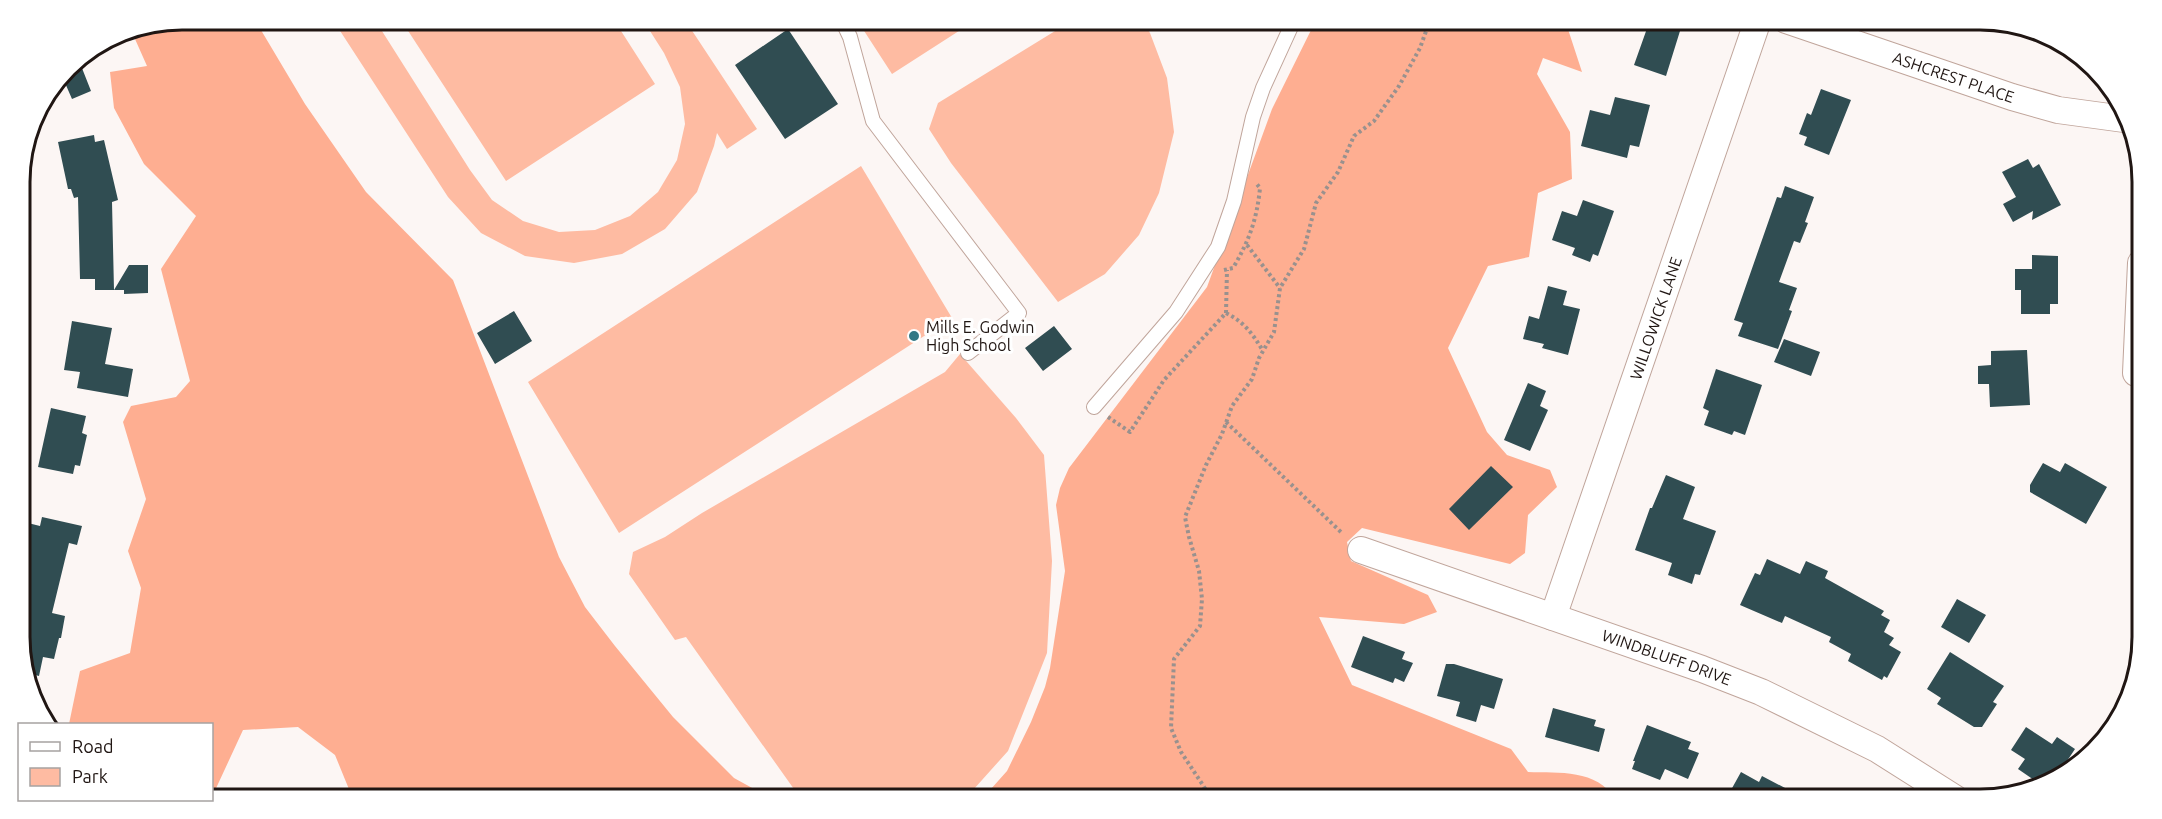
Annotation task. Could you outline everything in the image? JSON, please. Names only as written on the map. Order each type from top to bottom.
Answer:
[{"type":"street","name":"WILLOWICK LANE","points":[[1553,617],[1755,30]]},
{"type":"street","name":"ASHCREST PLACE","points":[[1815,30],[2013,97],[2058,110],[2117,118]]},
{"type":"street","name":"WINDBLUFF DRIVE","points":[[1361,550],[1702,669],[1761,692],[1877,749],[1940,789]]},
{"type":"lane","points":[[847,30],[873,121],[1019,313],[968,353]]},
{"type":"lane","points":[[1094,407],[1176,312],[1218,247],[1234,201],[1253,117],[1263,88],[1289,30]]},
{"type":"path","points":[[1205,789],[1181,752],[1171,728],[1174,659],[1200,626],[1199,572],[1185,517],[1232,406],[1252,378],[1274,332],[1280,288],[1304,249],[1316,203],[1338,172],[1354,136],[1374,121],[1399,86],[1420,48],[1426,30]]},
{"type":"path","points":[[1247,245],[1280,288]]},
{"type":"path","points":[[1094,407],[1130,432],[1164,380],[1226,313],[1227,269]]},
{"type":"path","points":[[1226,313],[1250,330],[1263,351]]},
{"type":"path","points":[[1226,422],[1361,550]]},
{"type":"green space","points":[[339,30],[381,30],[470,170],[492,200],[523,221],[559,232],[595,230],[630,216],[658,192],[677,160],[685,124],[680,87],[664,53],[649,30],[692,30],[757,129],[727,149],[717,133],[697,192],[665,229],[622,254],[574,263],[525,256],[481,233],[448,197]]},
{"type":"green space","points":[[408,30],[620,30],[655,84],[506,181]]},
{"type":"green space","points":[[863,30],[960,30],[892,74]]},
{"type":"green space","points":[[1057,30],[1148,30],[1167,78],[1174,132],[1159,193],[1139,235],[1105,274],[1058,302],[951,163],[929,129],[938,103]]},
{"type":"green space","points":[[861,166],[952,318],[619,533],[528,382]]},
{"type":"green space","points":[[960,354],[1016,418],[1044,455],[1052,561],[1047,653],[1008,751],[974,789],[794,789],[686,637],[675,640],[629,574],[633,552],[665,537],[702,513],[945,372]]},
{"type":"shaded area","points":[[172,30],[261,30],[305,104],[366,192],[453,280],[559,557],[585,607],[673,717],[734,778],[754,789],[349,789],[335,755],[298,727],[243,730],[216,789],[213,789],[213,723],[69,723],[80,671],[130,653],[141,588],[128,551],[146,499],[123,422],[131,406],[176,397],[190,381],[161,269],[196,216],[144,164],[114,108],[110,72],[147,66],[135,38],[143,35]]},
{"type":"shaded area","points":[[1311,30],[1568,30],[1582,72],[1543,58],[1537,74],[1570,132],[1572,179],[1538,193],[1529,257],[1488,266],[1448,348],[1487,432],[1507,455],[1550,470],[1557,487],[1528,515],[1525,553],[1510,564],[1362,528],[1347,542],[1351,561],[1428,595],[1437,612],[1404,624],[1319,617],[1352,685],[1511,749],[1528,772],[1576,775],[1598,782],[1607,789],[991,789],[1007,771],[1031,722],[1050,668],[1065,571],[1056,505],[1060,488],[1069,468],[1207,287],[1272,109]]},
{"type":"building","points":[[789,30],[838,104],[785,139],[735,65]]},
{"type":"building","points":[[1646,30],[1680,31],[1666,76],[1634,65]]},
{"type":"building","points":[[82,67],[91,91],[72,99],[66,85]]},
{"type":"building","points":[[1821,89],[1851,100],[1829,155],[1804,145],[1807,137],[1799,134],[1807,113],[1811,115]]},
{"type":"building","points":[[1615,97],[1650,105],[1639,147],[1630,145],[1627,158],[1581,146],[1590,110],[1610,115]]},
{"type":"building","points":[[94,135],[95,142],[104,140],[118,200],[112,202],[114,290],[95,290],[95,279],[80,279],[78,197],[74,198],[71,189],[68,189],[58,142]]},
{"type":"building","points":[[2028,159],[2033,168],[2039,164],[2061,205],[2032,220],[2033,211],[2013,222],[2003,204],[2016,197],[2002,172]]},
{"type":"building","points":[[1785,186],[1814,197],[1805,222],[1808,223],[1800,243],[1794,241],[1779,282],[1797,288],[1789,310],[1792,311],[1778,349],[1738,336],[1743,323],[1734,320],[1777,197],[1781,198]]},
{"type":"building","points":[[1583,200],[1614,211],[1598,256],[1593,254],[1590,262],[1572,255],[1575,248],[1552,240],[1562,211],[1577,216]]},
{"type":"building","points":[[2032,255],[2058,256],[2058,304],[2050,304],[2050,314],[2021,314],[2021,290],[2015,290],[2015,269],[2032,269]]},
{"type":"building","points":[[129,265],[148,265],[148,293],[124,294],[124,290],[114,290]]},
{"type":"building","points":[[1548,286],[1567,291],[1563,305],[1580,309],[1568,355],[1542,348],[1544,344],[1523,339],[1529,316],[1539,319]]},
{"type":"building","points":[[514,311],[532,341],[495,364],[477,333]]},
{"type":"building","points":[[72,321],[112,328],[105,364],[133,369],[128,397],[77,388],[80,372],[64,370]]},
{"type":"building","points":[[1054,326],[1072,349],[1043,371],[1025,348]]},
{"type":"building","points":[[1784,339],[1820,352],[1811,376],[1774,362]]},
{"type":"building","points":[[2027,350],[2030,405],[1990,407],[1989,384],[1978,384],[1978,366],[1991,365],[1991,351]]},
{"type":"building","points":[[1716,369],[1762,385],[1745,435],[1734,431],[1732,435],[1704,425],[1709,411],[1703,408]]},
{"type":"building","points":[[1528,383],[1546,391],[1540,406],[1548,410],[1530,451],[1504,440]]},
{"type":"building","points":[[51,408],[86,416],[82,433],[87,435],[80,466],[75,465],[73,474],[38,467]]},
{"type":"building","points":[[2043,463],[2060,472],[2065,463],[2107,487],[2086,524],[2030,492],[2030,485]]},
{"type":"building","points":[[1491,466],[1513,487],[1469,530],[1449,509]]},
{"type":"building","points":[[1666,475],[1695,487],[1683,519],[1716,531],[1700,575],[1695,574],[1692,584],[1668,575],[1672,563],[1635,550],[1650,508]]},
{"type":"building","points":[[42,517],[82,526],[77,545],[69,543],[52,613],[65,616],[61,638],[59,638],[54,659],[43,657],[39,676],[35,675],[30,647],[30,524],[40,526]]},
{"type":"building","points":[[1767,559],[1800,574],[1806,561],[1828,571],[1825,578],[1884,611],[1881,615],[1890,620],[1884,632],[1894,638],[1889,645],[1901,652],[1887,678],[1884,676],[1882,680],[1848,661],[1851,654],[1829,642],[1831,637],[1785,616],[1782,623],[1740,605],[1755,573],[1760,575]]},
{"type":"building","points":[[1957,599],[1986,615],[1969,643],[1941,627]]},
{"type":"building","points":[[1363,636],[1405,652],[1402,659],[1413,663],[1404,682],[1395,678],[1393,683],[1351,667]]},
{"type":"building","points":[[1950,652],[2004,686],[1993,702],[1997,704],[1982,727],[1974,727],[1937,704],[1941,698],[1927,689]]},
{"type":"building","points":[[1446,664],[1454,664],[1503,679],[1494,709],[1481,705],[1476,722],[1456,716],[1460,702],[1437,696]]},
{"type":"building","points":[[1553,708],[1596,720],[1594,726],[1605,729],[1599,752],[1545,737]]},
{"type":"building","points":[[1647,725],[1691,742],[1688,749],[1699,753],[1688,779],[1665,769],[1660,780],[1632,769]]},
{"type":"building","points":[[2026,727],[2052,744],[2057,737],[2075,749],[2068,761],[2033,779],[2018,769],[2025,759],[2011,750]]},
{"type":"building","points":[[1741,772],[1759,782],[1762,776],[1787,789],[1732,789]]},
{"type":"place","name":"Mills E. Godwin High School","points":[[914,336]]}]
